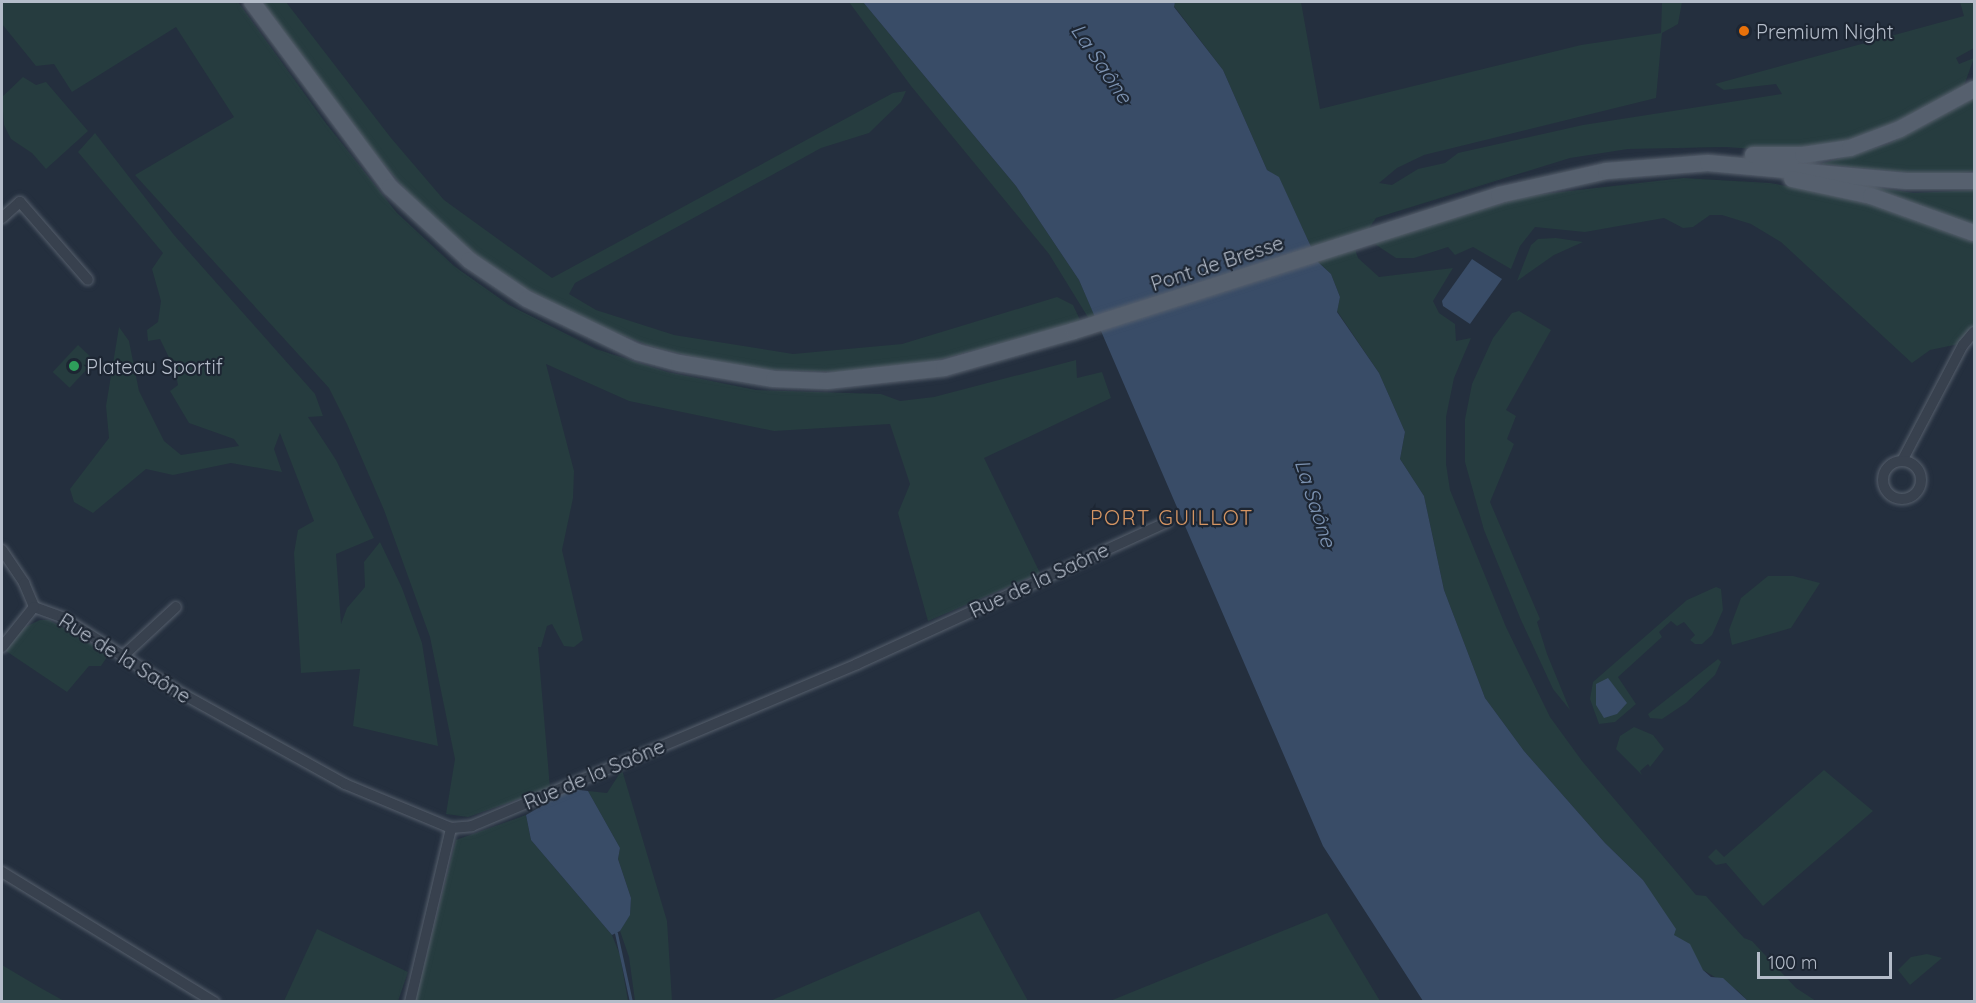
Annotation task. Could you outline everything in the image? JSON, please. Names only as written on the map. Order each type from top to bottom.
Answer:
[{"type":"main road","name":"Pont de Bresse","points":[[252,2],[390,187],[469,260],[527,299],[637,352],[735,374],[827,381],[944,368],[1074,331],[1499,195],[1606,171]]},
{"type":"main road","points":[[1606,171],[1730,155],[1803,155],[1850,148],[1900,129],[1974,89]]},
{"type":"main road","points":[[1654,165],[1739,164],[1906,181],[1974,181]]},
{"type":"main road","points":[[1606,171],[1721,172],[1810,182],[1890,202],[1974,233]]},
{"type":"street","points":[[2,218],[20,202],[88,280]]},
{"type":"street","points":[[1902,461],[1957,356],[1974,332]]},
{"type":"street","points":[[1957,356],[1974,341]]},
{"type":"street","name":"Rue de la Saône","points":[[34,607],[62,617],[247,731],[345,784],[452,828],[472,826],[857,664],[1167,522]]},
{"type":"street","points":[[2,550],[24,583],[34,607],[2,647]]},
{"type":"street","points":[[123,656],[176,607]]},
{"type":"street","points":[[410,1002],[452,828]]},
{"type":"street","points":[[2,872],[214,1002]]},
{"type":"green space","points":[[2,2],[238,2],[325,122],[397,213],[454,266],[509,305],[596,349],[667,372],[756,390],[881,394],[900,401],[934,397],[1076,360],[1077,378],[1102,372],[1111,398],[984,458],[1040,573],[928,621],[898,513],[910,484],[890,424],[774,431],[629,401],[546,364],[574,471],[573,498],[562,550],[583,640],[574,647],[564,646],[552,624],[547,626],[541,647],[538,647],[550,788],[468,817],[446,814],[455,759],[430,637],[384,510],[347,424],[329,388],[135,175],[234,117],[176,27],[72,92],[54,64],[36,66],[2,24]]},
{"type":"green space","points":[[262,2],[286,2],[391,138],[444,200],[552,278],[893,93],[906,91],[901,102],[869,133],[821,148],[575,283],[569,294],[596,310],[674,335],[793,354],[902,344],[1057,297],[1073,305],[1081,322],[923,364],[843,372],[770,370],[710,361],[653,347],[595,325],[523,287],[459,244],[414,200],[357,133]]},
{"type":"green space","points":[[849,2],[863,2],[1016,186],[1079,280],[1095,316],[1089,319],[1049,254],[911,86]]},
{"type":"green space","points":[[1175,2],[1301,2],[1320,109],[1581,45],[1661,33],[1662,2],[1682,2],[1678,24],[1662,33],[1656,98],[1424,155],[1397,168],[1379,183],[1392,185],[1418,169],[1445,163],[1458,153],[1583,125],[1782,94],[1776,84],[1724,90],[1715,84],[1964,16],[1960,2],[1974,2],[1974,48],[1956,58],[1959,64],[1974,58],[1962,91],[1868,139],[1792,152],[1726,147],[1628,149],[1570,158],[1376,218],[1355,249],[1358,258],[1379,277],[1453,268],[1433,301],[1439,313],[1455,324],[1456,341],[1471,338],[1454,378],[1446,417],[1446,464],[1450,490],[1506,627],[1550,717],[1582,761],[1696,895],[1706,896],[1744,938],[1752,941],[1796,988],[1816,1001],[1748,1001],[1737,990],[1703,970],[1674,935],[1643,880],[1605,843],[1524,751],[1485,698],[1444,590],[1424,496],[1400,459],[1405,432],[1379,373],[1337,311],[1340,297],[1331,274],[1318,262],[1279,178],[1267,170],[1223,70],[1174,6]]},
{"type":"green space","points":[[23,77],[36,85],[46,82],[88,131],[46,169],[32,153],[11,139],[4,125],[2,97]]},
{"type":"green space","points":[[1974,98],[1974,171],[1941,176],[1820,164],[1888,144]]},
{"type":"green space","points":[[95,133],[174,235],[315,394],[323,416],[308,417],[336,460],[374,538],[336,554],[341,624],[347,608],[365,587],[364,562],[380,542],[402,588],[422,643],[438,746],[353,726],[360,669],[301,673],[294,553],[298,530],[314,521],[280,433],[274,449],[282,472],[231,463],[173,475],[146,469],[93,513],[74,502],[70,489],[109,438],[106,406],[119,327],[129,341],[139,391],[164,441],[181,455],[239,446],[234,439],[189,423],[170,391],[178,385],[175,370],[160,339],[148,341],[147,330],[158,322],[161,301],[152,269],[163,253],[78,152]]},
{"type":"green space","points":[[1807,177],[1914,193],[1974,190],[1974,228]]},
{"type":"green space","points":[[1683,178],[1770,183],[1824,193],[1882,206],[1974,242],[1974,326],[1959,344],[1930,350],[1912,363],[1781,242],[1751,224],[1722,215],[1710,215],[1693,227],[1683,228],[1664,218],[1585,232],[1535,227],[1520,246],[1511,269],[1473,247],[1455,255],[1448,247],[1414,258],[1396,258],[1372,242],[1526,196]]},
{"type":"green space","points":[[1556,238],[1583,242],[1554,255],[1517,281],[1531,245],[1538,239]]},
{"type":"green space","points":[[1519,311],[1551,330],[1506,410],[1516,416],[1507,439],[1514,444],[1490,502],[1540,619],[1537,622],[1547,654],[1570,710],[1553,689],[1521,620],[1484,530],[1465,462],[1465,419],[1472,384],[1493,338],[1512,313]]},
{"type":"green space","name":"Plateau Sportif","points":[[78,345],[95,361],[70,388],[53,372]]},
{"type":"green space","points":[[1768,576],[1793,576],[1820,583],[1791,628],[1732,645],[1729,630],[1741,598]]},
{"type":"green space","points":[[1716,587],[1721,589],[1723,610],[1712,635],[1702,644],[1695,644],[1690,640],[1695,635],[1684,622],[1677,626],[1671,621],[1659,632],[1662,637],[1618,677],[1636,704],[1615,722],[1599,724],[1590,699],[1593,682],[1687,600]]},
{"type":"green space","points":[[40,620],[49,620],[109,654],[101,666],[89,666],[67,692],[6,651],[21,629]]},
{"type":"green space","points":[[1718,659],[1721,662],[1715,675],[1686,703],[1662,719],[1650,718],[1648,714]]},
{"type":"green space","points":[[1634,727],[1653,735],[1664,749],[1650,767],[1648,764],[1640,771],[1642,775],[1616,749],[1620,736]]},
{"type":"green space","points":[[622,770],[667,921],[672,1001],[635,1001],[629,957],[620,931],[630,914],[631,898],[618,859],[620,848],[588,791],[607,793]]},
{"type":"green space","points":[[1824,770],[1873,811],[1763,906],[1726,863],[1716,865],[1708,857],[1716,849],[1724,857]]},
{"type":"green space","points":[[526,815],[531,840],[612,935],[620,955],[628,1001],[415,1002],[456,840]]},
{"type":"green space","points":[[979,911],[1028,1001],[770,1001]]},
{"type":"green space","points":[[1327,913],[1380,1001],[1110,1001]]},
{"type":"green space","points":[[317,929],[408,972],[398,1001],[284,1001]]},
{"type":"green space","points":[[1927,954],[1942,958],[1910,985],[1898,970],[1911,957]]},
{"type":"green space","points":[[2,965],[39,987],[64,1001],[2,1001]]},
{"type":"water","name":"La Saône","points":[[863,2],[1175,2],[1174,7],[1223,70],[1267,170],[1279,177],[1318,262],[1331,274],[1340,297],[1337,312],[1379,373],[1405,432],[1400,459],[1424,496],[1444,590],[1485,698],[1524,751],[1605,843],[1643,880],[1676,929],[1674,935],[1690,944],[1703,970],[1711,977],[1723,978],[1748,1001],[1423,1001],[1323,846],[1079,280],[1016,186]]},
{"type":"water","points":[[1472,259],[1502,279],[1470,324],[1443,306],[1442,301]]},
{"type":"water","points":[[1608,678],[1627,703],[1617,714],[1604,718],[1596,705],[1596,684]]},
{"type":"water","points":[[571,789],[588,791],[620,848],[618,859],[631,898],[630,915],[620,931],[612,935],[531,840],[526,815]]},
{"type":"waterway","points":[[616,933],[631,1002]]},
{"type":"place","name":"Premium Night","points":[[1744,31]]},
{"type":"place","name":"Plateau Sportif","points":[[74,366]]},
{"type":"district","name":"PORT GUILLOT","points":[[1172,517]]}]
